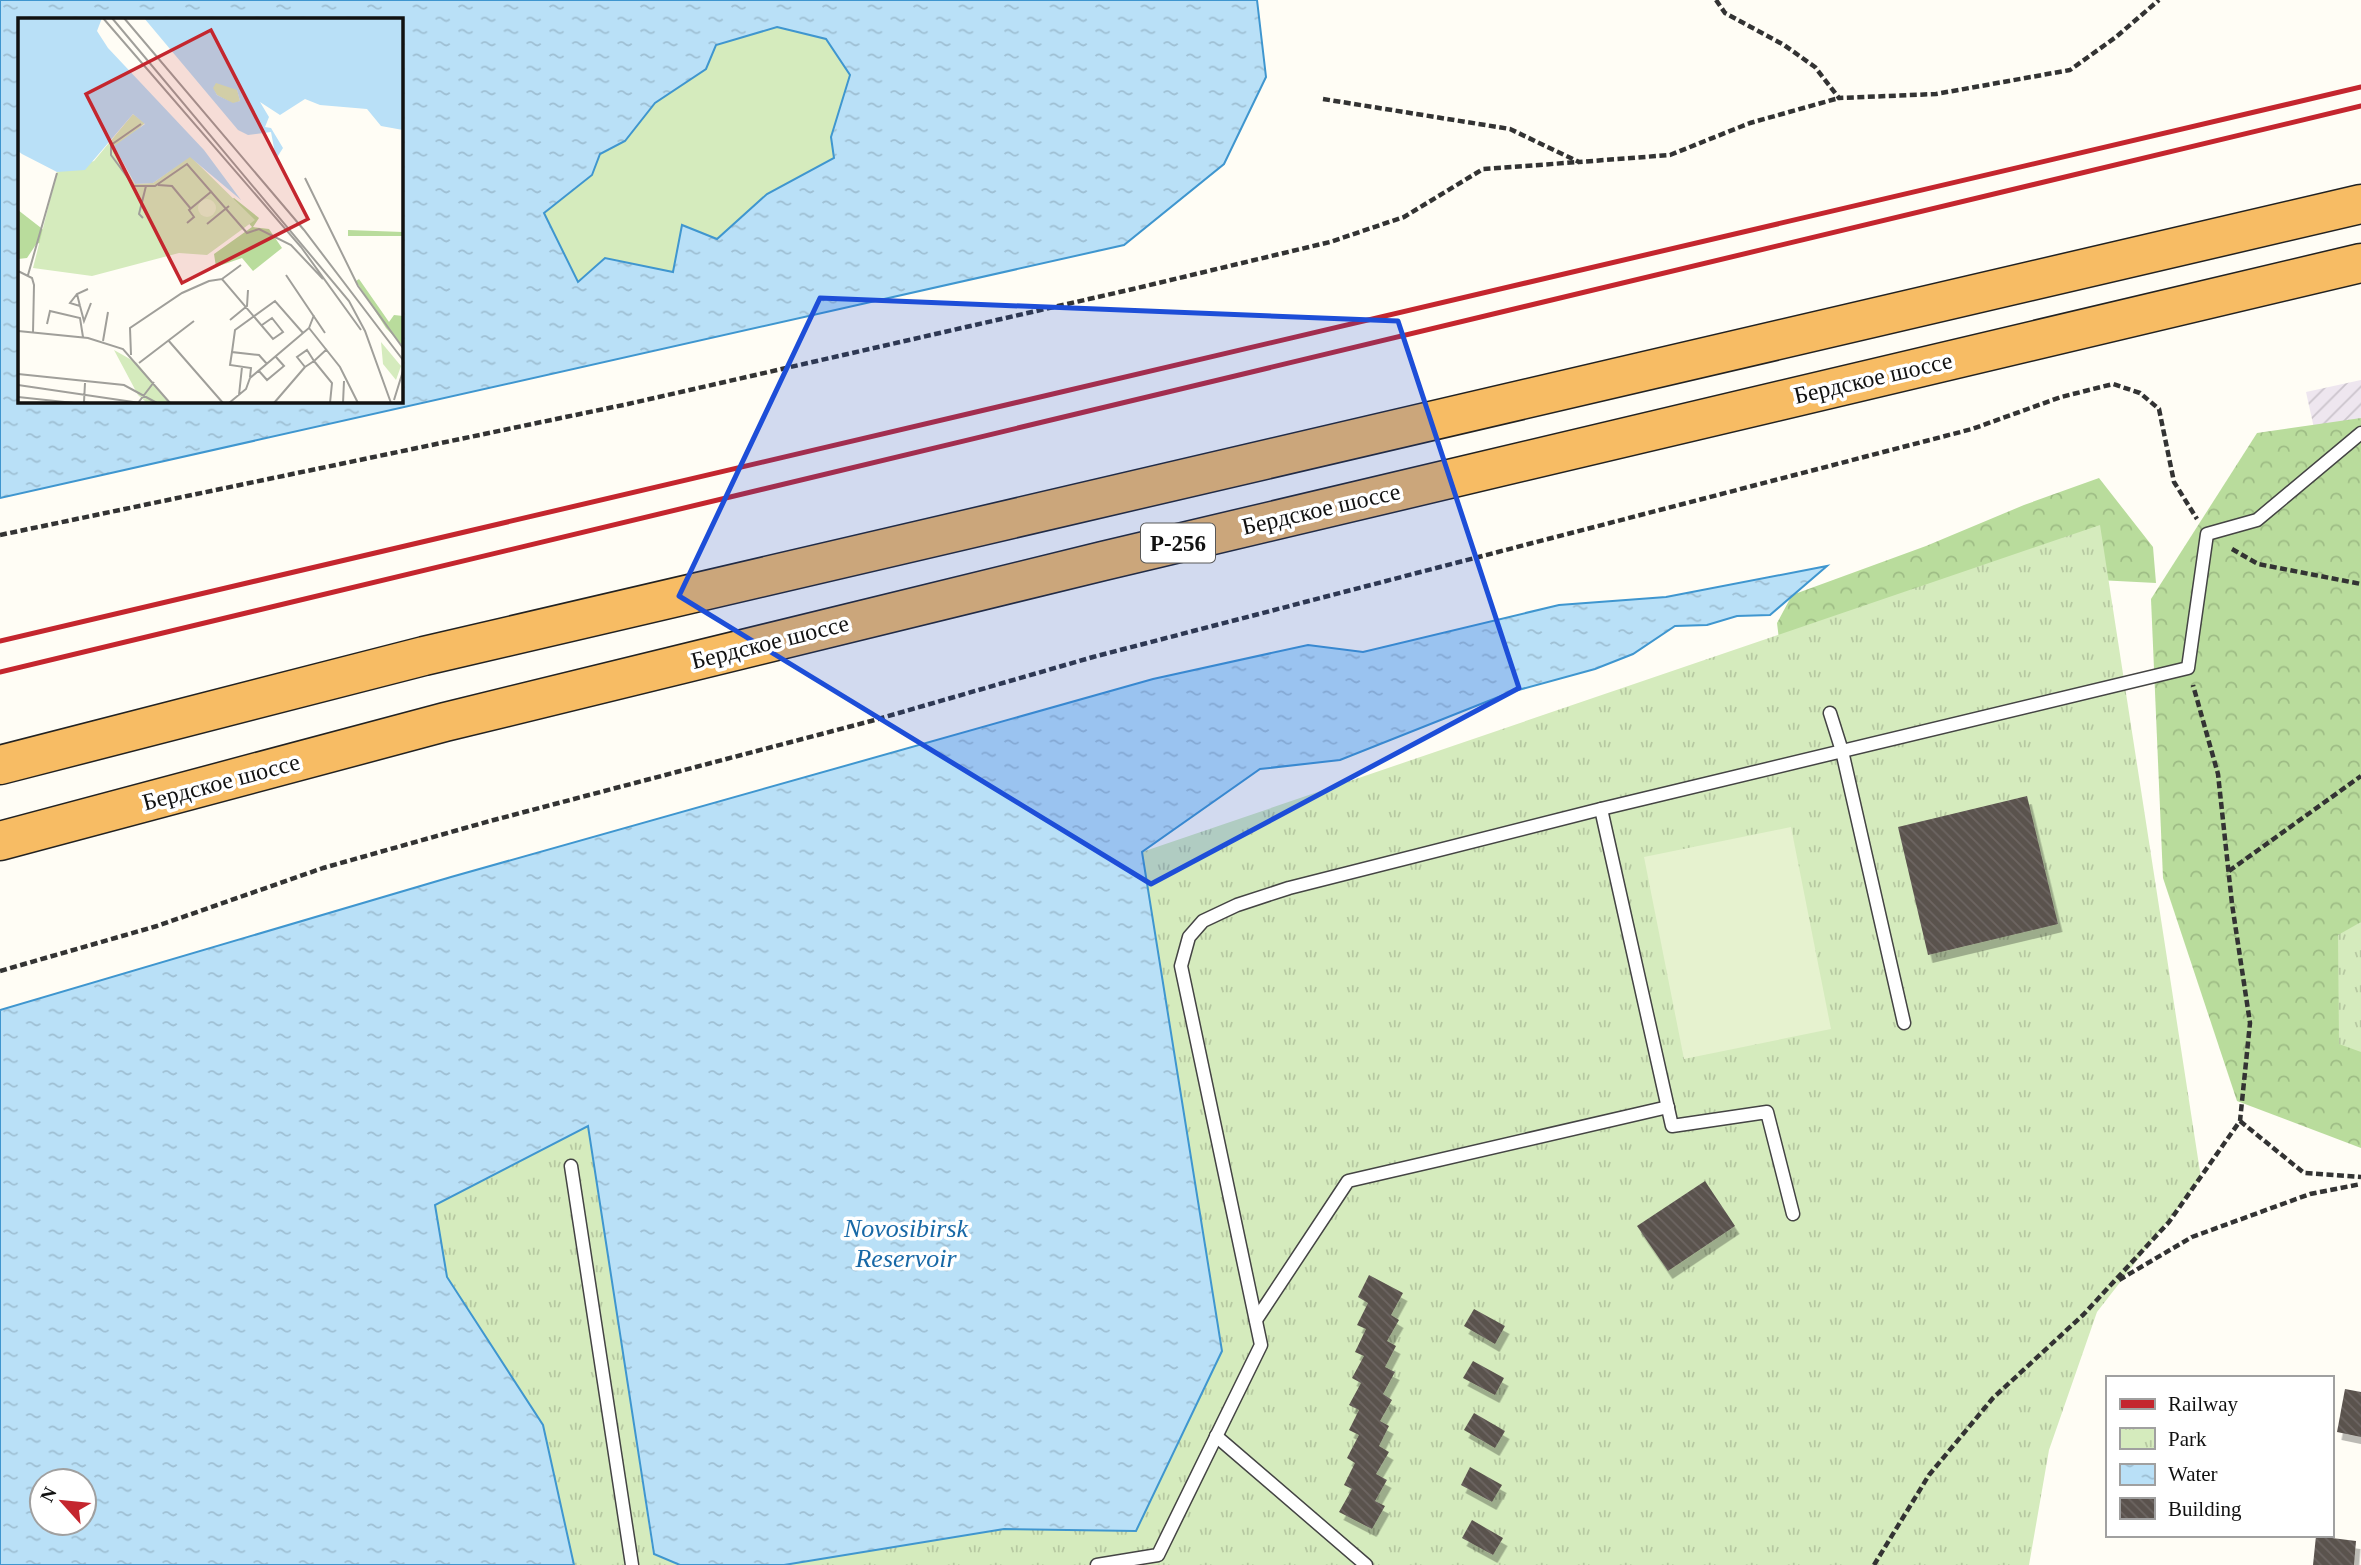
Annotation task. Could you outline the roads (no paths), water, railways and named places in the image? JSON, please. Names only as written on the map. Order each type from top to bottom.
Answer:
[{"type":"highway","name":"Р-256","points":[[0,765],[424,656],[2361,204]]},
{"type":"highway","name":"Бердское шоссе","points":[[0,841],[445,722],[1049,574],[2361,262]]},
{"type":"lane","points":[[1097,1565],[1158,1555],[1261,1345],[1181,966],[1189,937],[1203,922],[1237,905],[1289,888],[1601,809],[2188,668],[2207,534],[2257,520],[2361,433]]},
{"type":"lane","points":[[1830,713],[1842,751],[1904,1023]]},
{"type":"lane","points":[[1601,809],[1672,1126],[1767,1112],[1793,1214]]},
{"type":"lane","points":[[1256,1320],[1348,1181],[1668,1107]]},
{"type":"lane","points":[[571,1166],[632,1565]]},
{"type":"lane","points":[[1216,1436],[1366,1565]]},
{"type":"water","points":[[0,0],[1257,0],[1266,77],[1224,164],[1124,245],[0,498]],"holes":[[[777,27],[826,39],[850,75],[831,137],[834,158],[767,194],[717,239],[682,225],[673,272],[605,258],[578,282],[544,213],[592,175],[600,154],[625,141],[655,103],[706,69],[716,45]]]},
{"type":"water","name":"Novosibirsk Reservoir","points":[[1827,566],[1770,615],[1737,616],[1707,625],[1675,626],[1633,654],[1595,669],[1511,692],[1340,760],[1260,769],[1142,852],[1222,1351],[1136,1531],[1004,1529],[784,1565],[680,1565],[654,1554],[588,1126],[435,1205],[447,1277],[543,1425],[574,1565],[0,1565],[0,1010],[451,877],[1153,679],[1308,645],[1363,652],[1559,605],[1666,597]]},
{"type":"railway","points":[[0,641],[2361,87]]},
{"type":"railway","points":[[0,672],[2361,106]]}]
